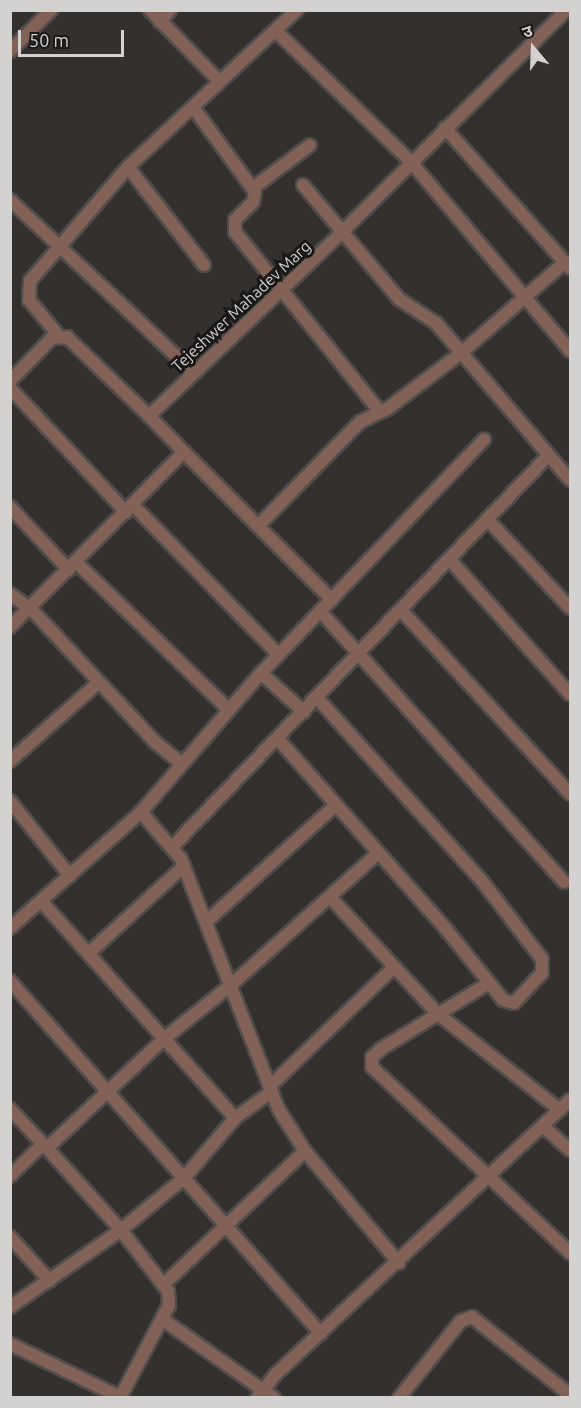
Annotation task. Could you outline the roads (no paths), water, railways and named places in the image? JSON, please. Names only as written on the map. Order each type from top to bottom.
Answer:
[{"type":"street","points":[[10,51],[51,10]]},
{"type":"street","points":[[150,10],[220,82]]},
{"type":"street","points":[[160,22],[170,10]]},
{"type":"street","points":[[297,10],[277,32],[128,167],[59,244],[30,281],[26,294],[59,336],[76,343],[332,600]]},
{"type":"street","name":"Tejeshwer Mahadev Marg","points":[[149,416],[342,232],[566,10]]},
{"type":"street","points":[[277,32],[412,163],[524,300],[570,351]]},
{"type":"street","points":[[193,107],[253,188],[253,202],[235,220],[234,227],[280,291],[380,412]]},
{"type":"street","points":[[258,526],[360,422],[380,412],[461,353],[568,265],[445,128]]},
{"type":"street","points":[[253,188],[310,145]]},
{"type":"street","points":[[128,167],[204,265]]},
{"type":"street","points":[[303,185],[399,298],[436,323],[570,480]]},
{"type":"street","points":[[12,205],[59,244],[194,373]]},
{"type":"street","points":[[10,381],[45,345],[59,336]]},
{"type":"street","points":[[10,388],[279,655]]},
{"type":"street","points":[[10,928],[141,812],[261,673],[484,440]]},
{"type":"street","points":[[10,627],[184,452]]},
{"type":"street","points":[[173,846],[318,698],[548,456]]},
{"type":"street","points":[[10,507],[229,710]]},
{"type":"street","points":[[488,520],[570,608]]},
{"type":"street","points":[[450,560],[570,694]]},
{"type":"street","points":[[10,594],[30,608],[98,683],[182,763]]},
{"type":"street","points":[[401,610],[570,794]]},
{"type":"street","points":[[321,612],[564,882]]},
{"type":"street","points":[[261,673],[304,712]]},
{"type":"street","points":[[10,761],[98,683]]},
{"type":"street","points":[[278,739],[503,1000],[514,1003],[542,973],[544,963],[482,881],[318,698]]},
{"type":"street","points":[[10,801],[70,876]]},
{"type":"street","points":[[207,921],[336,805]]},
{"type":"street","points":[[141,812],[173,846],[184,866],[270,1089],[305,1151],[399,1263]]},
{"type":"street","points":[[10,1344],[120,1397],[162,1319],[170,1298],[164,1284],[121,1230],[47,1148],[165,1038],[231,985],[378,853]]},
{"type":"street","points":[[89,953],[184,866]]},
{"type":"street","points":[[330,897],[438,1014],[560,1110]]},
{"type":"street","points":[[42,902],[235,1118]]},
{"type":"street","points":[[10,1308],[121,1230],[184,1178],[235,1118],[270,1089],[394,967]]},
{"type":"street","points":[[10,981],[321,1334]]},
{"type":"street","points":[[489,983],[381,1049],[372,1057],[372,1067],[488,1179],[570,1253]]},
{"type":"street","points":[[260,1393],[570,1100]]},
{"type":"street","points":[[10,1109],[44,1144],[10,1176]]},
{"type":"street","points":[[543,1126],[570,1150]]},
{"type":"street","points":[[164,1284],[305,1151]]},
{"type":"street","points":[[10,1237],[50,1281]]},
{"type":"street","points":[[399,1398],[461,1321],[472,1317],[564,1394]]},
{"type":"street","points":[[162,1319],[260,1393],[274,1398]]}]
